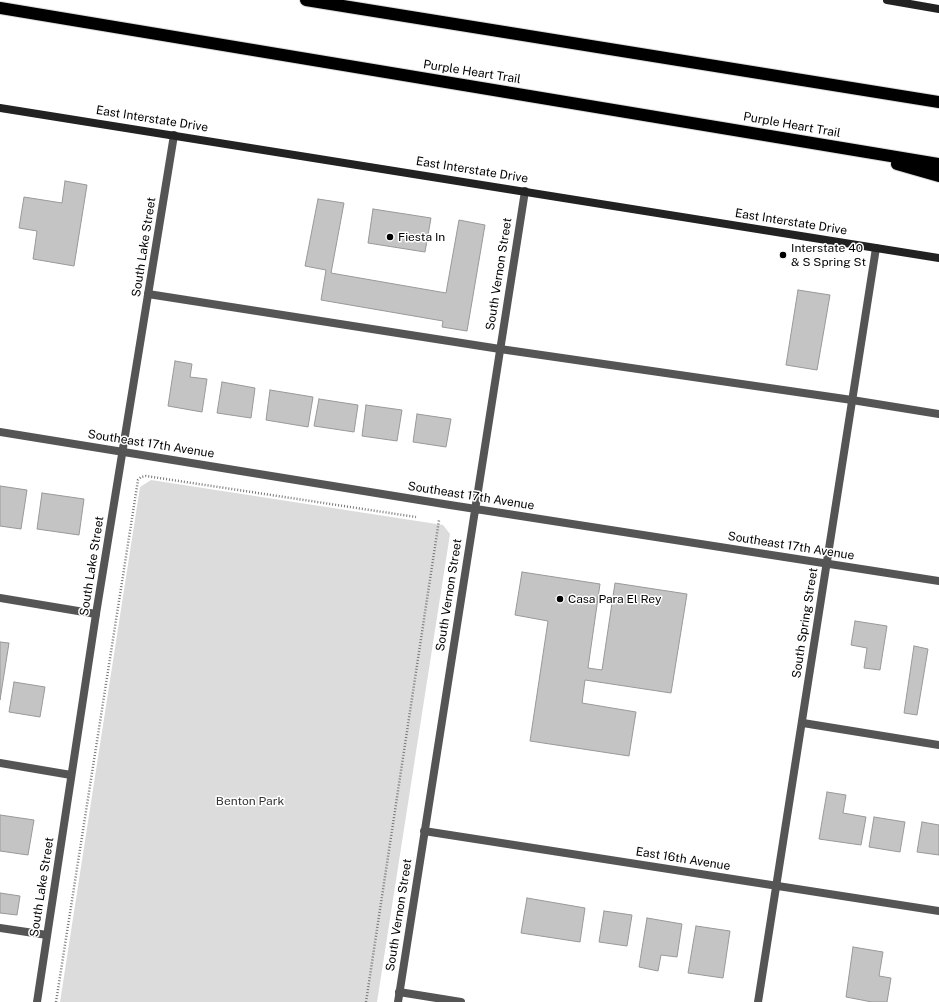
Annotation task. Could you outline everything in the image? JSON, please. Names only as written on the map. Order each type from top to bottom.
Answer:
[{"type":"highway","points":[[306,0],[939,102]]},
{"type":"highway","name":"Purple Heart Trail","points":[[0,8],[939,164]]},
{"type":"highway","points":[[832,146],[939,176]]},
{"type":"main road","points":[[887,0],[939,8]]},
{"type":"main road","name":"East Interstate Drive","points":[[0,108],[939,258]]},
{"type":"street","name":"South Lake Street","points":[[37,1002],[96,614],[174,135]]},
{"type":"street","name":"South Vernon Street","points":[[398,1002],[525,191]]},
{"type":"street","name":"South Spring Street","points":[[758,1002],[876,248]]},
{"type":"street","points":[[148,294],[500,349],[939,414]]},
{"type":"street","name":"Southeast 17th Avenue","points":[[0,432],[474,509],[939,581]]},
{"type":"street","points":[[0,598],[96,614]]},
{"type":"street","points":[[802,723],[939,745]]},
{"type":"street","points":[[0,763],[71,775]]},
{"type":"street","name":"East 16th Avenue","points":[[424,831],[939,911]]},
{"type":"street","points":[[0,928],[47,934]]},
{"type":"street","points":[[399,992],[461,1002]]},
{"type":"path","points":[[56,1002],[138,480],[140,477],[146,476],[424,518]]},
{"type":"path","points":[[366,1002],[439,520],[432,519]]},
{"type":"green space","name":"Benton Park","points":[[151,480],[443,525],[450,534],[377,1002],[60,1002],[140,487]]},
{"type":"building","points":[[65,181],[87,185],[74,266],[33,259],[37,231],[19,228],[24,197],[62,203]]},
{"type":"building","points":[[318,199],[344,203],[331,273],[446,293],[459,220],[485,225],[467,331],[442,327],[443,321],[321,300],[326,270],[305,266]]},
{"type":"building","points":[[373,209],[431,218],[425,252],[368,243]]},
{"type":"building","points":[[798,290],[830,295],[817,370],[786,365]]},
{"type":"building","points":[[175,361],[192,364],[190,377],[207,379],[202,412],[168,406]]},
{"type":"building","points":[[222,382],[255,388],[251,418],[217,413]]},
{"type":"building","points":[[270,390],[313,397],[308,427],[266,420]]},
{"type":"building","points":[[319,399],[358,405],[354,432],[314,426]]},
{"type":"building","points":[[366,405],[402,410],[397,441],[362,436]]},
{"type":"building","points":[[417,414],[451,419],[446,447],[413,442]]},
{"type":"building","points":[[0,486],[27,490],[21,529],[0,526]]},
{"type":"building","points":[[42,493],[84,499],[79,535],[37,529]]},
{"type":"building","points":[[522,572],[600,584],[588,668],[602,670],[615,583],[687,594],[671,693],[585,680],[582,703],[636,712],[629,756],[530,741],[548,621],[515,615]]},
{"type":"building","points":[[855,621],[887,626],[880,670],[864,668],[867,648],[851,645]]},
{"type":"building","points":[[0,642],[9,643],[0,700]]},
{"type":"building","points":[[914,646],[928,649],[917,715],[904,713]]},
{"type":"building","points":[[14,682],[45,687],[40,717],[9,712]]},
{"type":"building","points":[[827,792],[846,795],[843,813],[866,817],[861,845],[819,839]]},
{"type":"building","points":[[0,815],[34,820],[28,855],[0,851]]},
{"type":"building","points":[[874,817],[905,822],[900,852],[869,847]]},
{"type":"building","points":[[922,822],[939,825],[939,855],[917,852]]},
{"type":"building","points":[[0,893],[20,896],[17,915],[0,913]]},
{"type":"building","points":[[527,898],[585,908],[580,942],[521,933]]},
{"type":"building","points":[[604,911],[632,915],[627,946],[599,942]]},
{"type":"building","points":[[647,918],[682,924],[677,957],[661,955],[658,971],[639,967]]},
{"type":"building","points":[[696,926],[730,931],[723,978],[688,973]]},
{"type":"building","points":[[853,947],[883,952],[879,976],[891,978],[887,1002],[872,1002],[846,997]]},
{"type":"place","name":"Fiesta In","points":[[390,237]]},
{"type":"place","name":"Interstate 40 & S Spring St","points":[[783,255]]},
{"type":"place","name":"Casa Para El Rey","points":[[560,599]]}]
